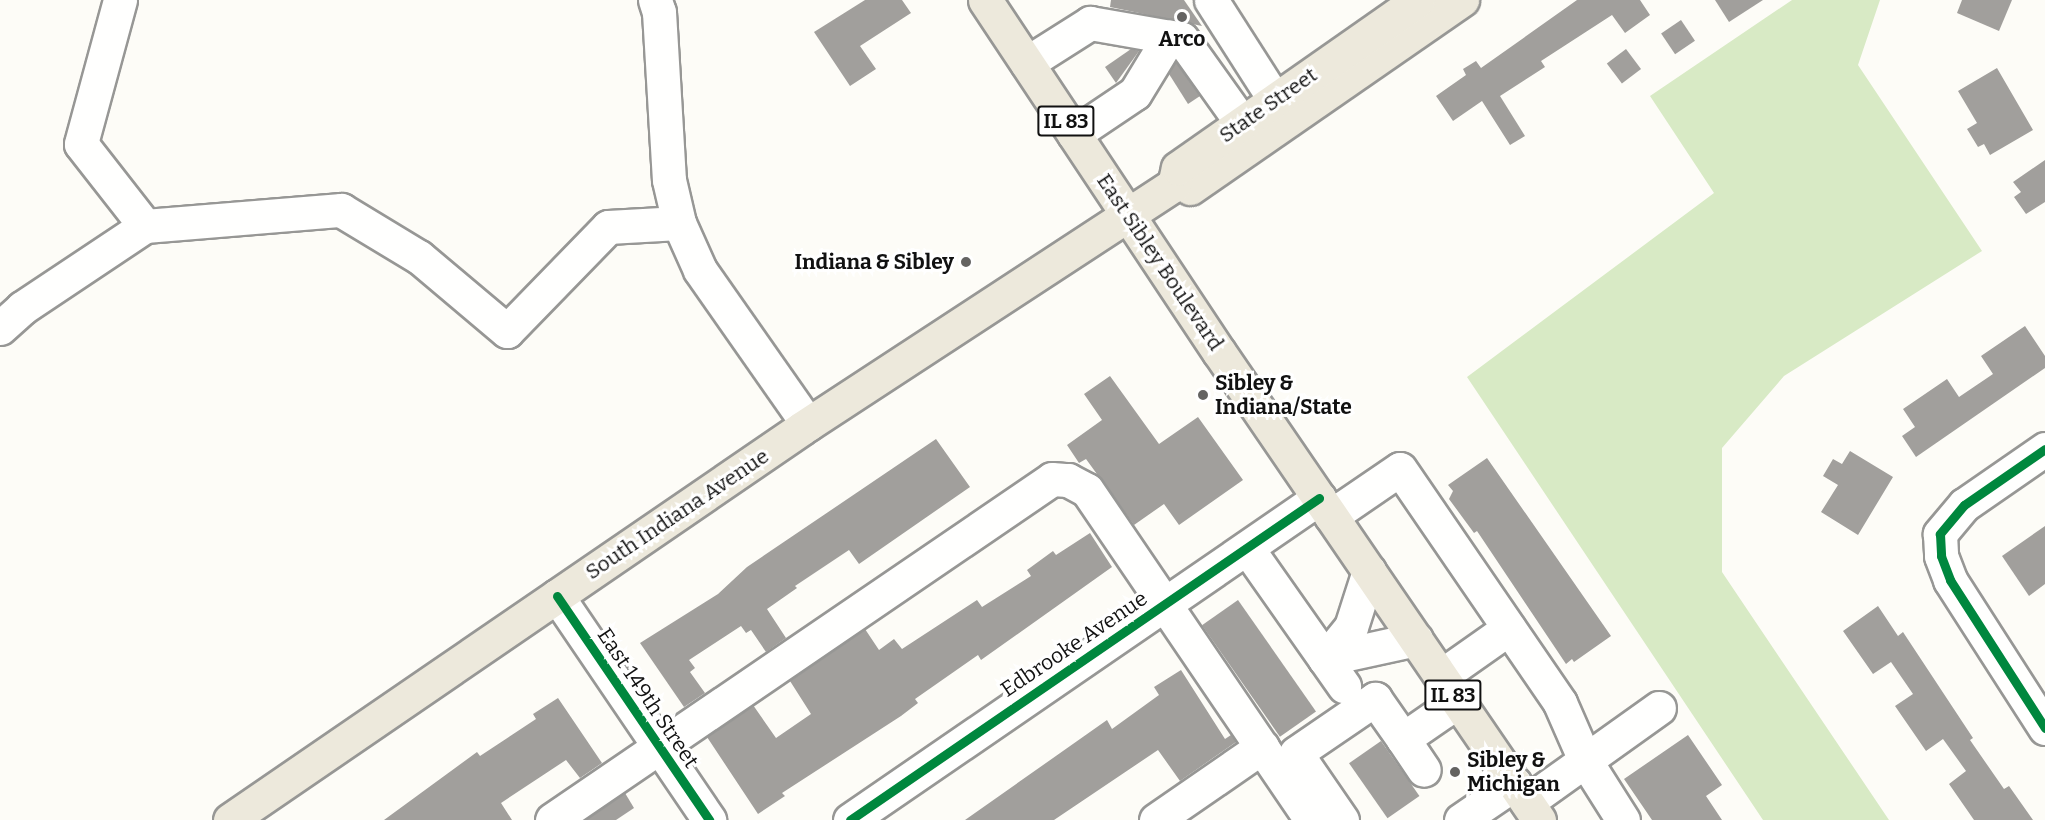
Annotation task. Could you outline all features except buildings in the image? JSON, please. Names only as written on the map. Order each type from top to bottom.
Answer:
[{"type":"main road","name":"East Sibley Boulevard","points":[[985,0],[1325,507],[1527,802]]},
{"type":"main road","name":"State Street","points":[[1181,187],[1178,168],[1418,0]]},
{"type":"main road","name":"State Street","points":[[1127,213],[1181,187],[1462,0]]},
{"type":"main road","name":"South Indiana Avenue","points":[[230,820],[808,424],[1127,213]]},
{"type":"street","points":[[120,0],[81,144],[145,226]]},
{"type":"street","points":[[655,0],[659,12],[669,180],[679,224],[700,270],[808,424]]},
{"type":"street","points":[[1211,0],[1275,100]]},
{"type":"street","points":[[1027,63],[1090,23],[1182,39],[1242,123]]},
{"type":"street","points":[[1074,134],[1135,93],[1169,37]]},
{"type":"street","points":[[0,328],[22,308],[145,226],[341,210],[419,257],[507,331],[609,227],[679,224]]},
{"type":"street","points":[[2045,449],[1964,505],[1940,534],[1941,556],[1950,580],[2045,728]]},
{"type":"street","name":"Edbrooke Avenue","points":[[850,820],[1247,548],[1400,469],[1509,628]]},
{"type":"street","points":[[552,820],[1031,489],[1052,479],[1068,480],[1087,490],[1311,820]]},
{"type":"street","points":[[1247,548],[1344,686]]},
{"type":"street","points":[[1325,659],[1351,627],[1369,571]]},
{"type":"street","name":"East 149th Street","points":[[557,596],[709,820]]},
{"type":"street","points":[[1403,739],[1449,688],[1509,628],[1560,703],[1585,760],[1623,820]]},
{"type":"street","points":[[1325,659],[1416,639]]},
{"type":"street","points":[[1342,820],[1296,753],[1375,699],[1424,770]]},
{"type":"street","points":[[1461,820],[1527,802],[1659,708]]},
{"type":"street","points":[[1156,820],[1262,747]]},
{"type":"green space","points":[[1792,0],[1880,0],[1858,65],[1982,251],[1784,376],[1722,448],[1722,572],[1889,820],[1763,820],[1467,377],[1714,193],[1650,96]]},
{"type":"cycle path","points":[[2045,449],[1964,505],[1940,534],[1941,556],[1950,580],[2045,728]]},
{"type":"cycle path","points":[[850,820],[1319,498]]},
{"type":"cycle path","points":[[557,596],[709,820]]},
{"type":"place","name":"Arco","points":[[1182,17]]},
{"type":"place","name":"Indiana & Sibley","points":[[966,262]]},
{"type":"place","name":"Sibley & Indiana/State","points":[[1203,395]]},
{"type":"place","name":"Sibley & Michigan","points":[[1455,772]]}]
